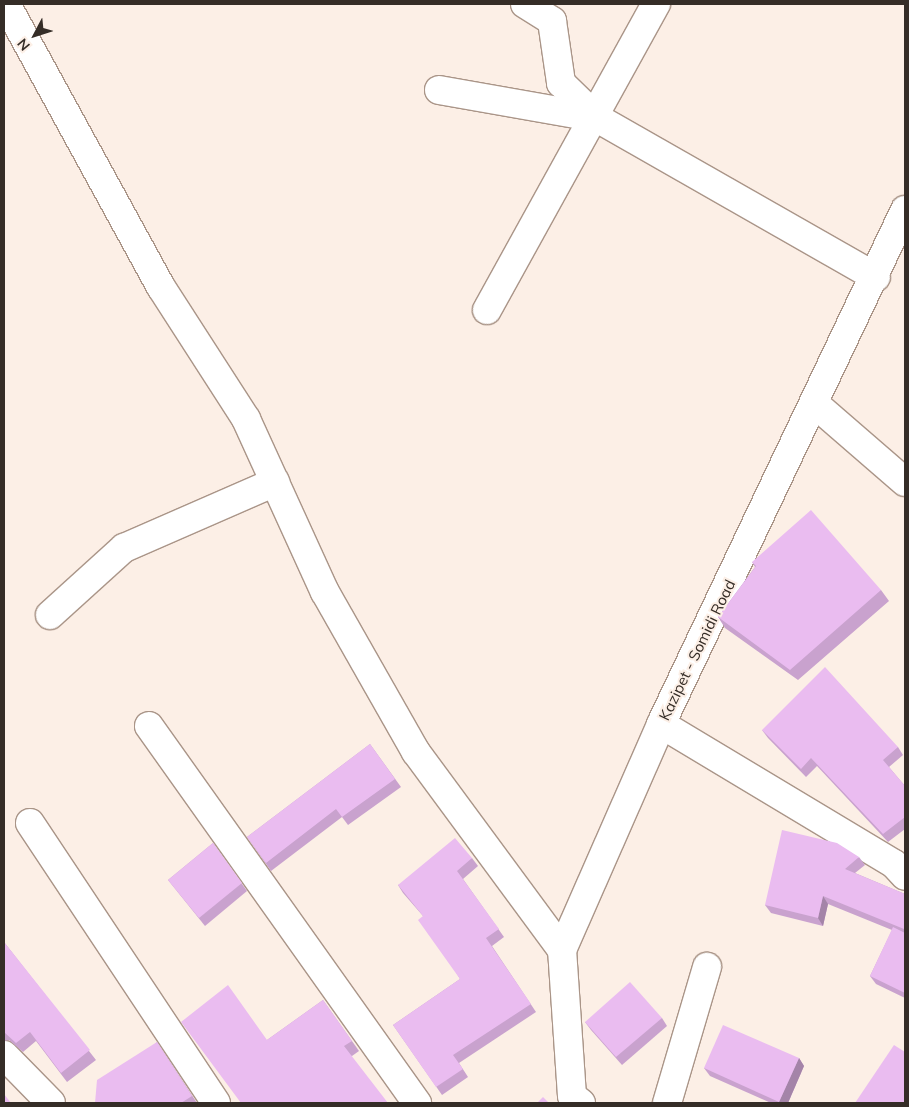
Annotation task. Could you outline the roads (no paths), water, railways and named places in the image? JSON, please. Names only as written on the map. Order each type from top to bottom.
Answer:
[{"type":"street","points":[[6,4],[161,287],[246,419],[325,592],[416,752],[562,950]]},
{"type":"street","points":[[525,4],[552,21],[561,83],[597,118],[876,276]]},
{"type":"street","points":[[487,310],[597,118],[656,4]]},
{"type":"street","points":[[439,90],[597,118]]},
{"type":"street","name":"Kazipet - Somidi Road","points":[[568,1101],[562,950],[661,724],[876,276],[905,210]]},
{"type":"street","points":[[815,404],[905,482]]},
{"type":"street","points":[[50,615],[124,548],[275,482]]},
{"type":"street","points":[[661,724],[901,865]]},
{"type":"street","points":[[149,726],[417,1103]]},
{"type":"street","points":[[30,823],[216,1103]]},
{"type":"street","points":[[666,1103],[707,967]]},
{"type":"street","points":[[4,1055],[51,1103]]}]
